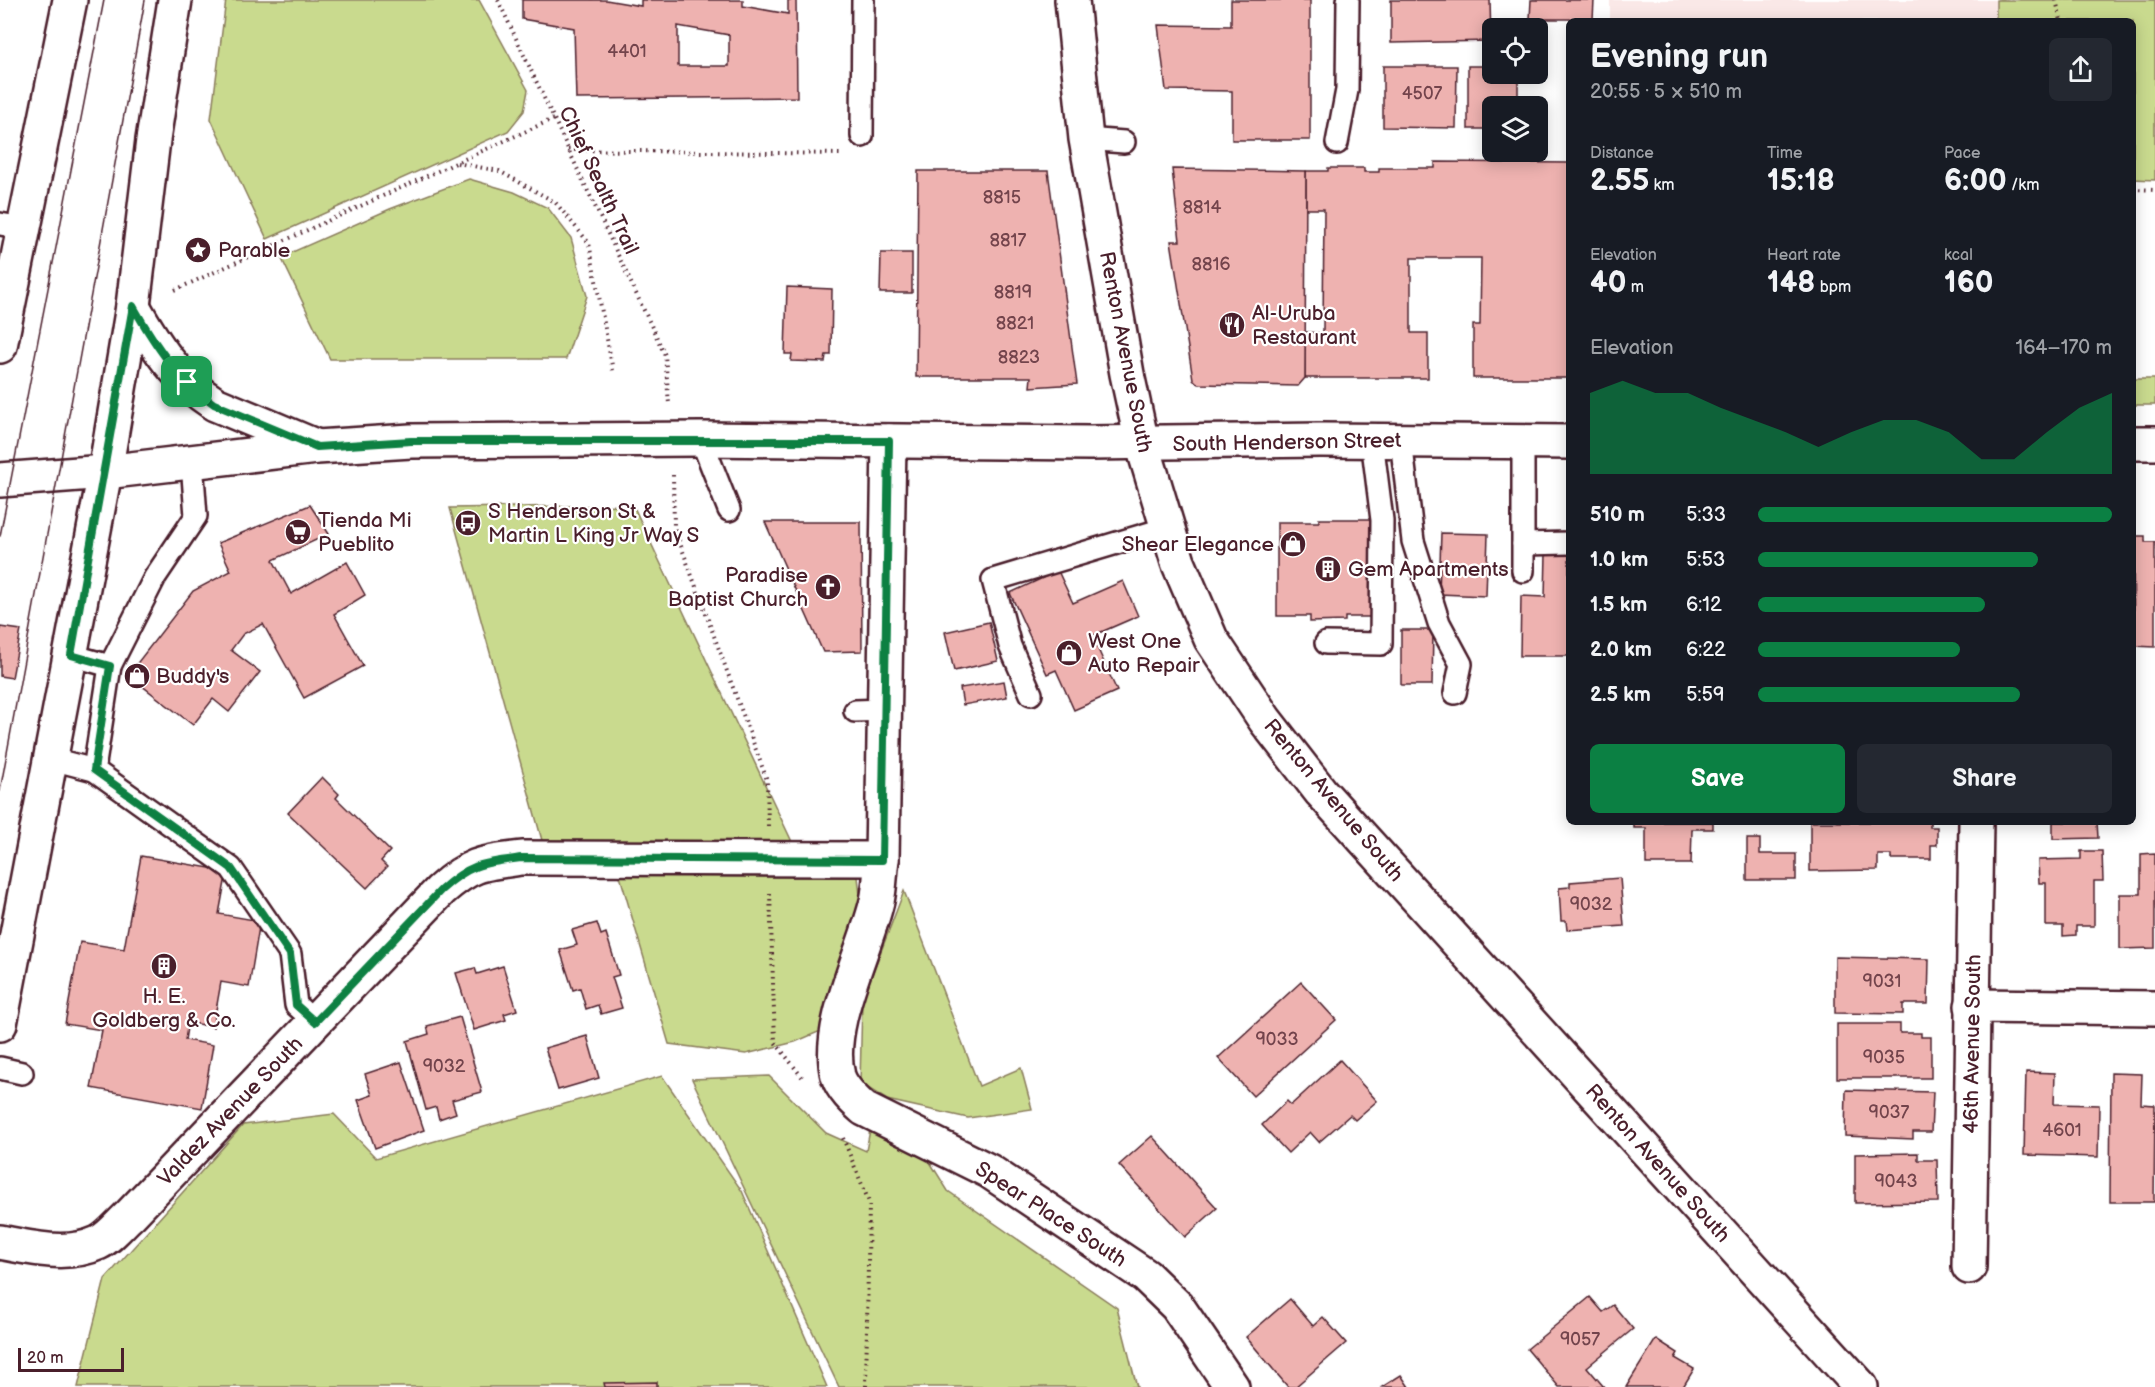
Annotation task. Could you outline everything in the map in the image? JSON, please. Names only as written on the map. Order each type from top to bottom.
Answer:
[{"type":"main road","points":[[0,346],[12,226],[70,0]]},
{"type":"main road","points":[[0,1023],[105,472],[133,306],[153,140],[175,0]]},
{"type":"main road","name":"Renton Avenue South","points":[[1072,0],[1086,139],[1127,374],[1142,443],[1178,562],[1211,639],[1265,720],[1321,792],[1861,1387]]},
{"type":"main road","points":[[133,306],[157,348],[174,370],[201,395],[214,404],[317,447]]},
{"type":"main road","name":"South Henderson Street","points":[[0,480],[105,472],[317,447],[411,441],[701,439],[1142,443],[1386,440],[1566,442]]},
{"type":"main road","points":[[882,860],[870,710],[889,441]]},
{"type":"main road","points":[[2136,443],[2155,443]]},
{"type":"main road","name":"46th Avenue South","points":[[1969,1267],[1976,825]]},
{"type":"main road","name":"Valdez Avenue South","points":[[0,1242],[33,1249],[70,1251],[100,1243],[130,1215],[441,890],[460,873],[473,866],[522,858],[882,860]]},
{"type":"main road","name":"Spear Place South","points":[[882,860],[877,900],[839,1023],[835,1054],[838,1078],[851,1097],[864,1109],[989,1171],[1146,1276],[1177,1306],[1232,1387]]},
{"type":"main road","points":[[1972,1006],[2155,1008]]},
{"type":"lane","points":[[862,136],[863,0]]},
{"type":"lane","points":[[1337,143],[1347,90],[1348,0]]},
{"type":"lane","points":[[1086,139],[1124,142]]},
{"type":"lane","points":[[701,439],[729,510]]},
{"type":"lane","points":[[1326,643],[1381,644],[1382,520],[1386,440]]},
{"type":"lane","points":[[1386,440],[1413,541],[1439,623],[1461,664],[1455,693]]},
{"type":"lane","points":[[1523,441],[1523,571]]},
{"type":"lane","points":[[94,770],[110,666],[155,577],[196,516],[192,462]]},
{"type":"lane","points":[[1031,694],[1010,646],[993,580],[1167,528]]},
{"type":"lane","points":[[1523,544],[1566,543]]},
{"type":"lane","points":[[71,655],[110,666]]},
{"type":"lane","points":[[52,759],[94,770],[231,868],[290,954],[296,1005],[315,1022]]},
{"type":"lane","points":[[0,1068],[22,1073]]},
{"type":"path","name":"Chief Sealth Trail","points":[[498,0],[665,355],[667,374]]},
{"type":"path","points":[[2056,0],[2060,18]]},
{"type":"path","points":[[175,290],[553,119]]},
{"type":"path","points":[[568,150],[862,154],[862,136]]},
{"type":"path","points":[[456,163],[499,171],[555,202],[589,243],[613,371]]},
{"type":"path","points":[[2136,189],[2155,190]]},
{"type":"path","points":[[673,494],[674,526],[767,780],[775,1042],[803,1080]]},
{"type":"path","points":[[839,1128],[869,1203],[866,1387]]},
{"type":"shaded area","points":[[1610,0],[1996,0],[1996,18],[1610,18]]},
{"type":"green space","points":[[226,0],[479,0],[528,90],[524,111],[508,131],[267,239],[211,119]]},
{"type":"green space","points":[[1996,0],[2155,0],[2155,180],[2136,179],[2136,18],[1996,18]]},
{"type":"green space","points":[[469,179],[514,192],[548,208],[571,238],[587,296],[566,359],[330,359],[281,257],[390,209]]},
{"type":"green space","points":[[2136,379],[2155,379],[2155,405],[2136,405]]},
{"type":"green space","points":[[633,505],[794,846],[543,844],[450,508]]},
{"type":"green space","points":[[620,876],[858,877],[861,904],[823,1030],[795,1042],[746,1054],[669,1044]]},
{"type":"green space","points":[[904,891],[979,1086],[1021,1068],[1032,1109],[968,1118],[887,1100],[860,1083],[862,1001]]},
{"type":"green space","points":[[662,1076],[742,1191],[827,1387],[78,1387],[105,1279],[243,1125],[334,1114],[376,1158]]},
{"type":"green space","points":[[769,1076],[826,1133],[866,1151],[870,1130],[918,1143],[948,1191],[1117,1308],[1137,1387],[839,1387],[692,1079]]},
{"type":"building","points":[[522,0],[606,0],[641,6],[641,0],[743,0],[743,6],[788,14],[788,0],[796,0],[797,97],[576,99],[574,28],[522,19]],"holes":[[[678,26],[729,35],[729,66],[678,66]]]},
{"type":"building","points":[[1231,0],[1310,0],[1310,140],[1232,140],[1232,91],[1166,90],[1158,25],[1231,26]]},
{"type":"building","points":[[1391,0],[1490,0],[1490,18],[1482,18],[1482,41],[1391,43]]},
{"type":"building","points":[[1531,0],[1594,0],[1593,18],[1530,18]]},
{"type":"building","points":[[1383,66],[1457,66],[1456,128],[1383,127]]},
{"type":"building","points":[[1468,66],[1482,66],[1482,84],[1518,84],[1518,96],[1482,96],[1482,129],[1468,129]]},
{"type":"building","points":[[1435,162],[1566,163],[1566,378],[1473,378],[1473,325],[1480,325],[1481,258],[1411,258],[1411,333],[1428,333],[1428,378],[1305,378],[1305,332],[1323,333],[1324,209],[1306,209],[1306,171],[1328,171],[1328,168],[1364,168],[1364,172],[1379,172],[1379,168],[1435,168]]},
{"type":"building","points":[[1172,169],[1306,171],[1305,378],[1298,386],[1198,384],[1193,379],[1171,241],[1180,241]]},
{"type":"building","points":[[918,171],[1048,171],[1077,384],[1030,387],[1031,377],[916,377]]},
{"type":"building","points":[[881,253],[912,253],[912,293],[880,293]]},
{"type":"building","points":[[787,287],[832,289],[831,355],[826,355],[825,362],[791,361],[792,354],[785,354]]},
{"type":"building","points":[[310,505],[329,534],[273,560],[291,594],[347,562],[365,595],[334,614],[363,666],[304,698],[263,624],[243,634],[231,650],[260,672],[229,712],[213,699],[193,725],[128,675],[193,591],[231,571],[218,543]]},
{"type":"building","name":"Gem Apartments","points":[[1319,519],[1378,519],[1379,617],[1345,617],[1345,621],[1310,622],[1310,616],[1277,616],[1277,522],[1319,522]]},
{"type":"building","name":"Paradise Baptist Church","points":[[765,522],[861,522],[862,651],[823,652]]},
{"type":"building","points":[[1441,533],[1488,534],[1486,596],[1439,594]]},
{"type":"building","points":[[2136,536],[2145,536],[2145,542],[2155,542],[2155,647],[2136,646]]},
{"type":"building","points":[[1546,554],[1566,554],[1566,656],[1520,656],[1521,596],[1545,597]]},
{"type":"building","name":"West One Auto Repair","points":[[1058,571],[1073,603],[1123,581],[1138,616],[1092,636],[1117,691],[1074,710],[1056,670],[1047,674],[1010,593]]},
{"type":"building","points":[[989,622],[998,661],[954,671],[945,632]]},
{"type":"building","points":[[0,627],[21,630],[12,678],[0,676]]},
{"type":"building","points":[[1401,630],[1433,630],[1432,685],[1401,685]]},
{"type":"building","points":[[1004,681],[1007,697],[963,705],[960,688]]},
{"type":"building","points":[[322,777],[339,794],[336,798],[390,851],[381,861],[387,867],[367,888],[288,813]]},
{"type":"building","points":[[1634,825],[1713,825],[1713,829],[1692,829],[1691,864],[1646,864],[1646,828],[1634,828]]},
{"type":"building","points":[[1810,825],[1930,825],[1930,827],[1937,827],[1937,845],[1931,845],[1931,859],[1891,859],[1891,855],[1878,855],[1878,870],[1810,871]]},
{"type":"building","points":[[2053,825],[2097,825],[2098,838],[2053,839]]},
{"type":"building","points":[[1747,839],[1760,839],[1760,854],[1796,854],[1796,880],[1747,880]]},
{"type":"building","points":[[2081,851],[2102,851],[2103,881],[2094,881],[2094,926],[2076,926],[2076,935],[2063,936],[2063,926],[2046,926],[2046,883],[2039,883],[2038,860],[2081,859]]},
{"type":"building","points":[[2155,853],[2155,948],[2120,949],[2120,894],[2141,894],[2141,854]]},
{"type":"building","name":"H. E. Goldberg & Co.","points":[[141,856],[227,871],[219,914],[260,921],[249,987],[221,982],[213,1027],[188,1022],[185,1040],[213,1045],[202,1108],[91,1088],[102,1030],[65,1024],[80,942],[124,949]]},
{"type":"building","points":[[1620,878],[1624,926],[1567,930],[1566,921],[1561,921],[1559,888],[1570,887],[1570,882]]},
{"type":"building","points":[[597,923],[601,935],[606,933],[619,975],[612,977],[622,1008],[601,1014],[598,1005],[586,1009],[580,988],[573,990],[560,950],[577,945],[572,930]]},
{"type":"building","points":[[1835,957],[1929,959],[1928,1004],[1903,1004],[1903,1014],[1835,1013]]},
{"type":"building","points":[[503,966],[517,1010],[504,1014],[506,1020],[474,1030],[456,973],[475,968],[477,974]]},
{"type":"building","points":[[1301,982],[1336,1020],[1253,1096],[1218,1058]]},
{"type":"building","points":[[460,1017],[482,1092],[452,1100],[456,1113],[439,1119],[436,1107],[426,1110],[407,1041],[429,1034],[427,1026]]},
{"type":"building","points":[[1837,1024],[1900,1024],[1900,1033],[1921,1033],[1921,1037],[1931,1037],[1931,1078],[1837,1078]]},
{"type":"building","points":[[587,1036],[599,1078],[558,1090],[545,1048]]},
{"type":"building","points":[[1340,1060],[1377,1101],[1355,1120],[1350,1115],[1319,1142],[1310,1132],[1288,1153],[1262,1125],[1287,1101],[1291,1105]]},
{"type":"building","points":[[401,1062],[424,1130],[375,1148],[358,1100],[372,1095],[365,1074]]},
{"type":"building","points":[[2026,1072],[2055,1073],[2054,1104],[2099,1105],[2098,1157],[2024,1155]]},
{"type":"building","points":[[2111,1073],[2142,1074],[2141,1104],[2155,1105],[2154,1202],[2110,1202]]},
{"type":"building","points":[[1846,1090],[1933,1092],[1931,1132],[1913,1132],[1913,1139],[1845,1136]]},
{"type":"building","points":[[1152,1136],[1217,1208],[1185,1237],[1119,1165]]},
{"type":"building","points":[[1918,1153],[1918,1160],[1937,1160],[1938,1202],[1855,1203],[1855,1154]]},
{"type":"building","points":[[1590,1297],[1603,1312],[1613,1305],[1633,1329],[1587,1367],[1604,1387],[1559,1387],[1527,1349]]},
{"type":"building","points":[[1290,1299],[1313,1326],[1323,1317],[1346,1343],[1295,1387],[1288,1387],[1246,1337]]},
{"type":"building","points":[[1656,1339],[1678,1353],[1675,1358],[1694,1369],[1683,1387],[1626,1387]]},
{"type":"building","points":[[1401,1375],[1409,1387],[1382,1387]]},
{"type":"building","points":[[657,1382],[657,1387],[605,1387],[604,1383]]},
{"type":"tram line","points":[[0,536],[104,0]]},
{"type":"tram line","points":[[0,791],[145,0]]},
{"type":"place","name":"Parable","points":[[198,250]]},
{"type":"place","name":"Al-Uruba Restaurant","points":[[1232,325]]},
{"type":"place","name":"S Henderson St & Martin L King Jr Way S","points":[[468,523]]},
{"type":"place","name":"Tienda Mi Pueblito","points":[[298,532]]},
{"type":"place","name":"Shear Elegance","points":[[1293,544]]},
{"type":"place","name":"Gem Apartments","points":[[1328,569]]},
{"type":"place","name":"Paradise Baptist Church","points":[[828,587]]},
{"type":"place","name":"West One Auto Repair","points":[[1069,653]]},
{"type":"place","name":"Buddy's","points":[[137,676]]},
{"type":"place","name":"H. E. Goldberg & Co.","points":[[164,966]]},
{"type":"route","points":[[133,306],[157,348],[174,370],[187,382],[214,404],[317,447],[411,441],[701,439],[889,441],[882,860],[522,858],[473,866],[460,873],[441,890],[315,1022],[296,1005],[290,954],[231,868],[94,770],[110,666],[71,655],[133,306]]}]
